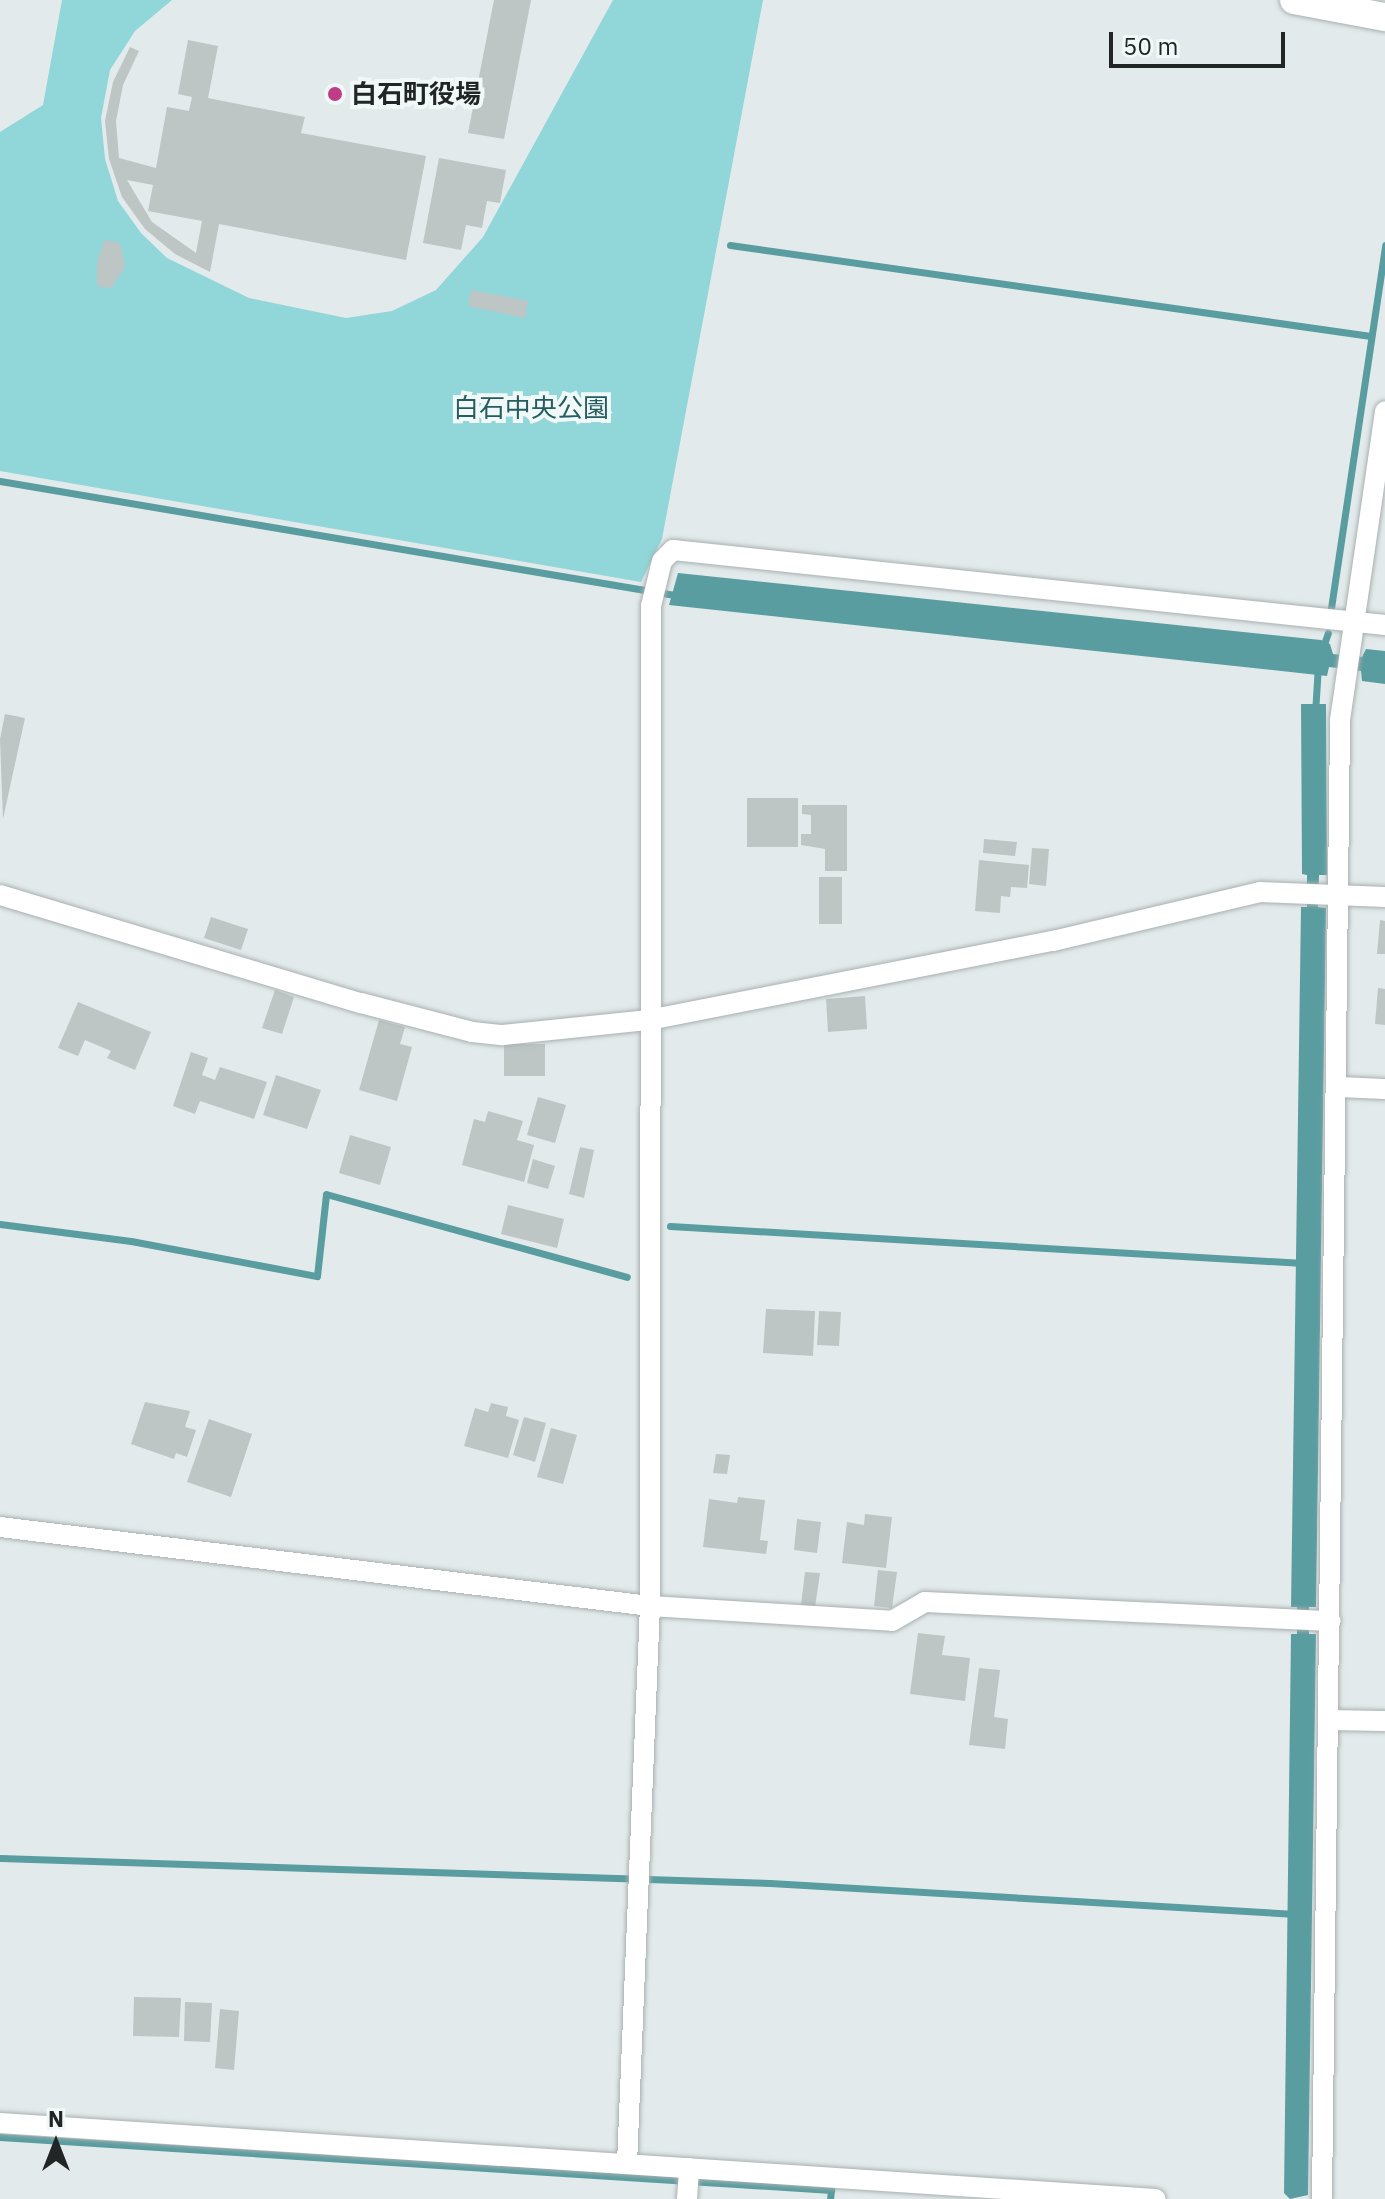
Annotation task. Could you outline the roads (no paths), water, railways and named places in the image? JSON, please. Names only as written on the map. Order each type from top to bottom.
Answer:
[{"type":"street","points":[[1294,0],[1385,17]]},
{"type":"street","points":[[1322,2199],[1328,1720],[1313,1620],[1338,1087],[1323,893],[1347,651],[1385,411]]},
{"type":"street","points":[[627,2164],[650,1606],[651,606],[655,579],[673,550],[1385,625]]},
{"type":"street","points":[[0,895],[472,1032],[586,1030],[649,1020],[1053,941],[1260,892],[1385,897]]},
{"type":"street","points":[[1338,1087],[1385,1089]]},
{"type":"street","points":[[0,1527],[650,1606],[892,1621],[925,1602],[1313,1620]]},
{"type":"street","points":[[1328,1720],[1385,1721]]},
{"type":"street","points":[[0,2123],[627,2164],[688,2184],[1156,2199]]},
{"type":"waterway","points":[[730,245],[1371,336]]},
{"type":"waterway","points":[[1331,608],[1385,245]]},
{"type":"waterway","points":[[0,481],[680,596]]},
{"type":"waterway","points":[[1322,650],[1328,633]]},
{"type":"waterway","points":[[1315,713],[1318,665]]},
{"type":"waterway","points":[[0,1224],[131,1241],[317,1276],[326,1194],[627,1277]]},
{"type":"waterway","points":[[670,1226],[1303,1263]]},
{"type":"waterway","points":[[0,1858],[770,1883],[1296,1914]]},
{"type":"waterway","points":[[0,2137],[831,2190],[830,2199]]},
{"type":"place","name":"白石町役場","points":[[335,94]]},
{"type":"park label","name":"白石中央公園","points":[[531,408]]}]
